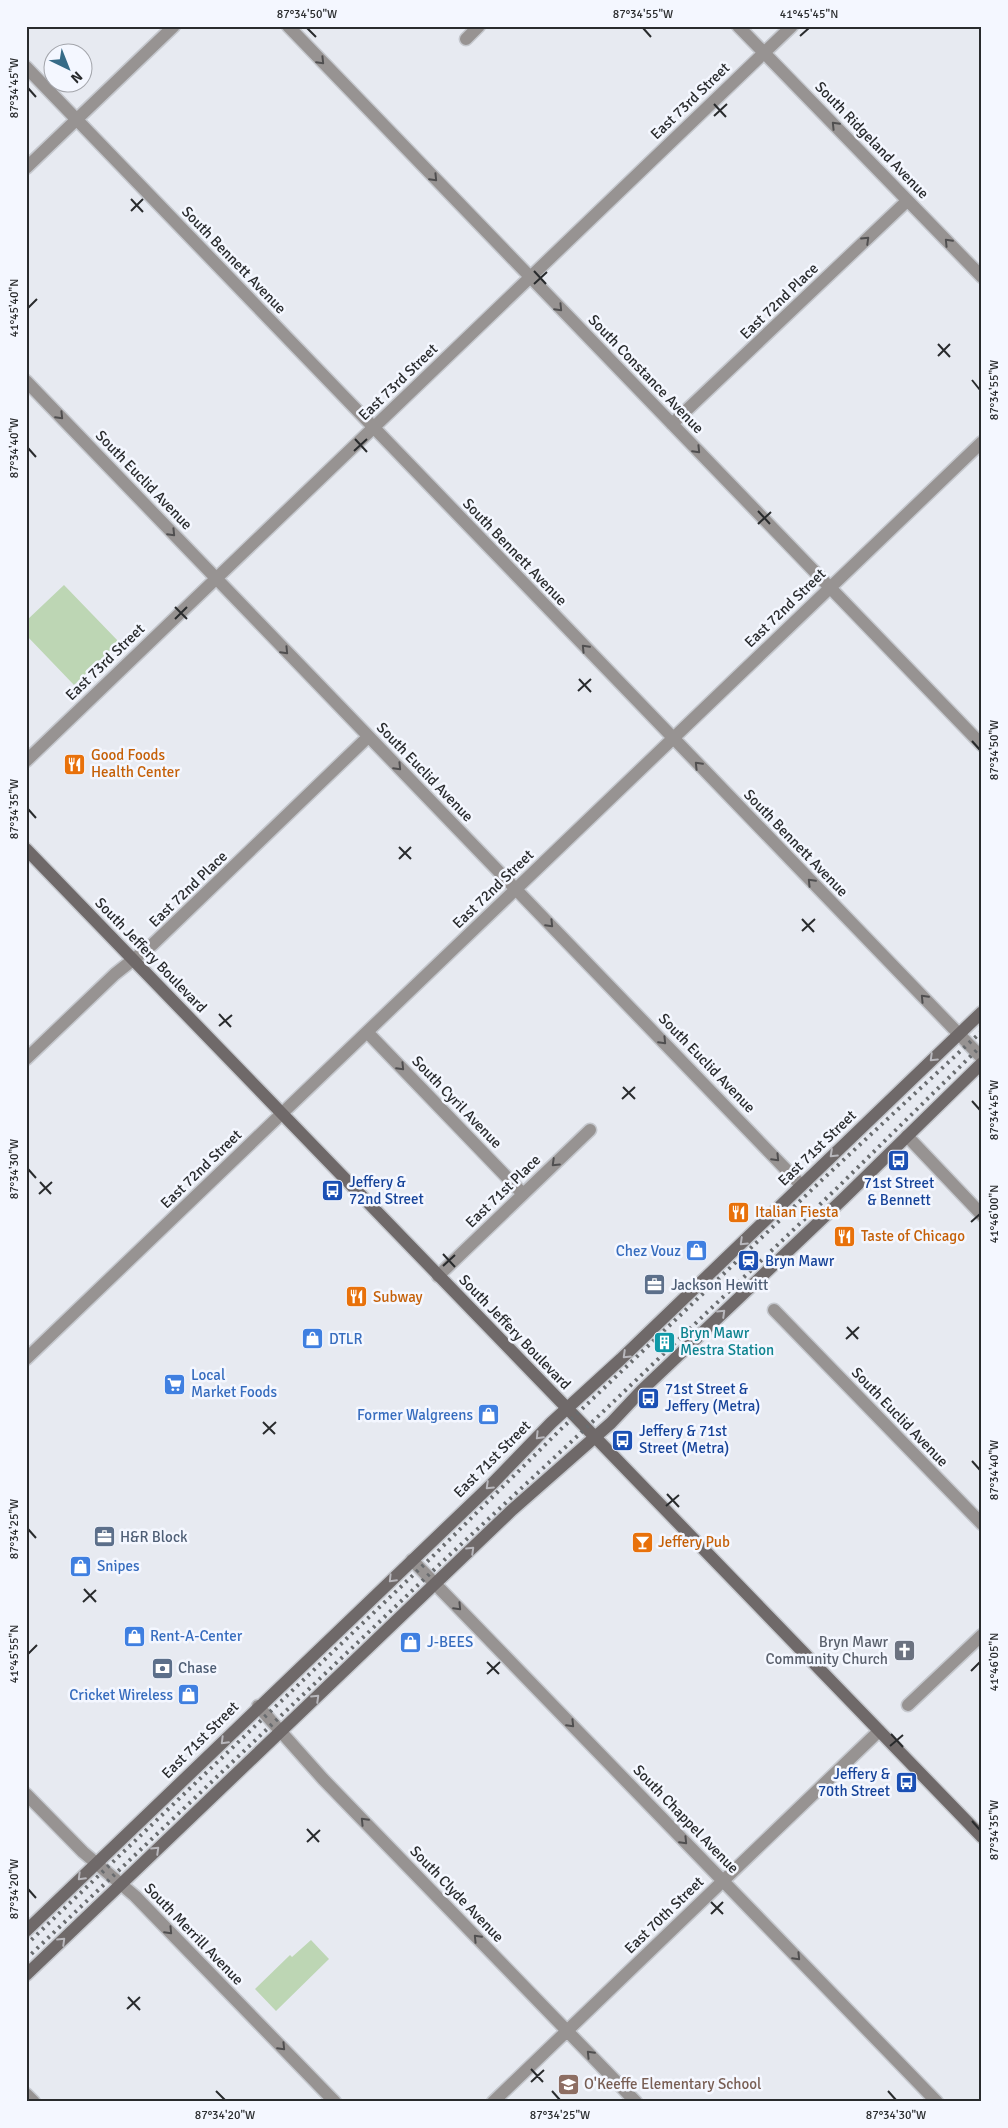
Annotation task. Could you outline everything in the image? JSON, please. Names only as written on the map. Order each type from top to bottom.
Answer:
[{"type":"main road","name":"South Jeffery Boulevard","points":[[26,849],[982,1837]]},
{"type":"main road","name":"East 71st Street","points":[[26,1931],[412,1560],[567,1408],[621,1359],[982,1012]]},
{"type":"main road","points":[[26,1975],[512,1510],[594,1437],[982,1063]]},
{"type":"street","points":[[26,168],[174,26]]},
{"type":"street","name":"South Constance Avenue","points":[[288,26],[981,742]]},
{"type":"street","points":[[466,39],[479,26]]},
{"type":"street","name":"South Ridgeland Avenue","points":[[738,26],[982,277]]},
{"type":"street","name":"East 73rd Street","points":[[26,761],[792,26]]},
{"type":"street","name":"South Bennett Avenue","points":[[26,67],[672,739],[982,1058]]},
{"type":"street","name":"East 72nd Place","points":[[672,424],[908,200]]},
{"type":"street","name":"South Euclid Avenue","points":[[26,381],[801,1185]]},
{"type":"street","name":"East 72nd Street","points":[[26,1359],[982,442]]},
{"type":"street","name":"East 72nd Place","points":[[26,1059],[113,976],[154,944],[368,737]]},
{"type":"street","name":"South Cyril Avenue","points":[[367,1032],[523,1194]]},
{"type":"street","name":"East 71st Place","points":[[438,1276],[590,1130]]},
{"type":"street","points":[[906,1136],[982,1215]]},
{"type":"street","name":"South Euclid Avenue","points":[[774,1310],[982,1524]]},
{"type":"street","name":"South Chappel Avenue","points":[[412,1560],[937,2102]]},
{"type":"street","points":[[908,1705],[982,1634]]},
{"type":"street","name":"South Clyde Avenue","points":[[258,1706],[323,1779],[636,2102]]},
{"type":"street","name":"East 70th Street","points":[[493,2102],[879,1731]]},
{"type":"street","name":"South Merrill Avenue","points":[[26,1794],[96,1863],[135,1896],[335,2102]]},
{"type":"street","points":[[26,2094],[34,2102]]},
{"type":"green space","points":[[64,585],[119,642],[74,685],[26,635],[26,621]]},
{"type":"green space","points":[[311,1940],[329,1959],[276,2011],[255,1989],[290,1955],[292,1957]]},
{"type":"railway","points":[[26,1945],[433,1556],[559,1431],[823,1179],[982,1031]]},
{"type":"railway","points":[[26,1959],[834,1191],[982,1045]]},
{"type":"place","name":"Good Foods Health Center","points":[[75,764]]},
{"type":"place","name":"71st Street & Bennett","points":[[899,1160]]},
{"type":"place","name":"Jeffery & 72nd Street","points":[[333,1191]]},
{"type":"place","name":"Italian Fiesta","points":[[739,1212]]},
{"type":"place","name":"Taste of Chicago","points":[[845,1236]]},
{"type":"place","name":"Chez Vouz","points":[[697,1251]]},
{"type":"place","name":"Bryn Mawr","points":[[749,1261]]},
{"type":"place","name":"Jackson Hewitt","points":[[655,1285]]},
{"type":"place","name":"Subway","points":[[357,1297]]},
{"type":"place","name":"DTLR","points":[[313,1339]]},
{"type":"place","name":"Bryn Mawr Mestra Station","points":[[664,1342]]},
{"type":"place","name":"Local Market Foods","points":[[175,1384]]},
{"type":"place","name":"71st Street & Jeffery (Metra)","points":[[649,1398]]},
{"type":"place","name":"Former Walgreens","points":[[489,1415]]},
{"type":"place","name":"Jeffery & 71st Street (Metra)","points":[[623,1440]]},
{"type":"place","name":"H&R Block","points":[[104,1537]]},
{"type":"place","name":"Jeffery Pub","points":[[642,1542]]},
{"type":"place","name":"Snipes","points":[[81,1566]]},
{"type":"place","name":"Rent-A-Center","points":[[134,1636]]},
{"type":"place","name":"J-BEES","points":[[411,1642]]},
{"type":"place","name":"Bryn Mawr Community Church","points":[[904,1651]]},
{"type":"place","name":"Chase","points":[[162,1668]]},
{"type":"place","name":"Cricket Wireless","points":[[189,1695]]},
{"type":"place","name":"Jeffery & 70th Street","points":[[906,1783]]},
{"type":"place","name":"O'Keeffe Elementary School","points":[[568,2084]]}]
